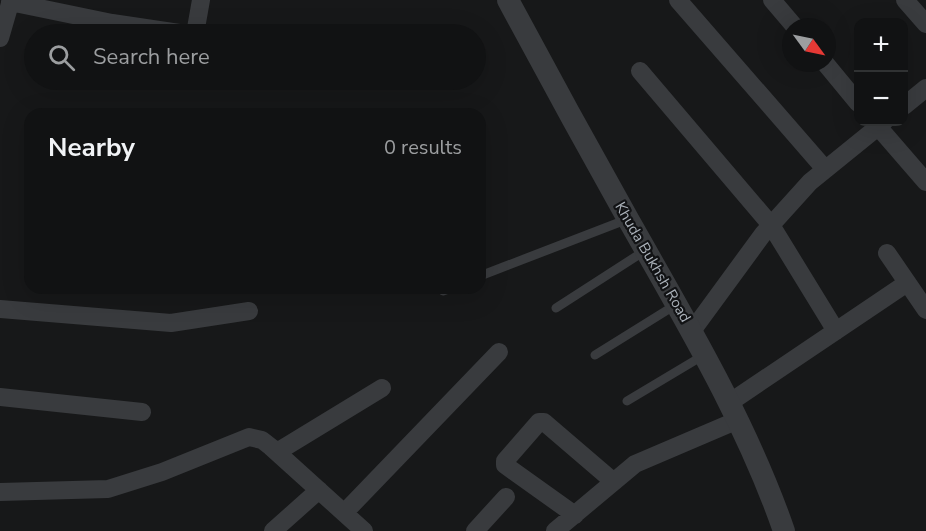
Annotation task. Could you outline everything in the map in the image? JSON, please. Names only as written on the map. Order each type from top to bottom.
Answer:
[{"type":"street","points":[[197,24],[201,0]]},
{"type":"street","name":"Khuda Bukhsh Road","points":[[508,0],[692,331],[733,411],[784,531]]},
{"type":"street","points":[[678,0],[825,169]]},
{"type":"street","points":[[772,0],[787,18]]},
{"type":"street","points":[[905,0],[926,24]]},
{"type":"street","points":[[0,38],[10,1],[119,24]]},
{"type":"street","points":[[640,71],[771,225],[836,331]]},
{"type":"street","points":[[832,72],[854,98]]},
{"type":"street","points":[[908,102],[926,88]]},
{"type":"street","points":[[692,331],[771,225],[810,182],[875,126]]},
{"type":"street","points":[[881,126],[926,182]]},
{"type":"street","points":[[887,253],[926,310]]},
{"type":"street","points":[[555,531],[635,464],[733,411],[836,331],[907,283]]},
{"type":"street","points":[[0,309],[171,323],[249,311]]},
{"type":"street","points":[[344,513],[499,352]]},
{"type":"street","points":[[277,452],[382,388]]},
{"type":"street","points":[[0,397],[142,412]]},
{"type":"street","points":[[574,515],[505,465],[505,461],[539,422],[544,422],[614,482]]},
{"type":"street","points":[[0,492],[108,489],[162,472],[249,437],[262,440],[277,452],[361,530]]},
{"type":"street","points":[[273,531],[319,490]]},
{"type":"street","points":[[475,531],[506,497]]},
{"type":"lane","points":[[486,274],[628,219]]},
{"type":"lane","points":[[556,308],[646,250]]},
{"type":"lane","points":[[595,355],[676,304]]},
{"type":"lane","points":[[627,401],[704,355]]}]
